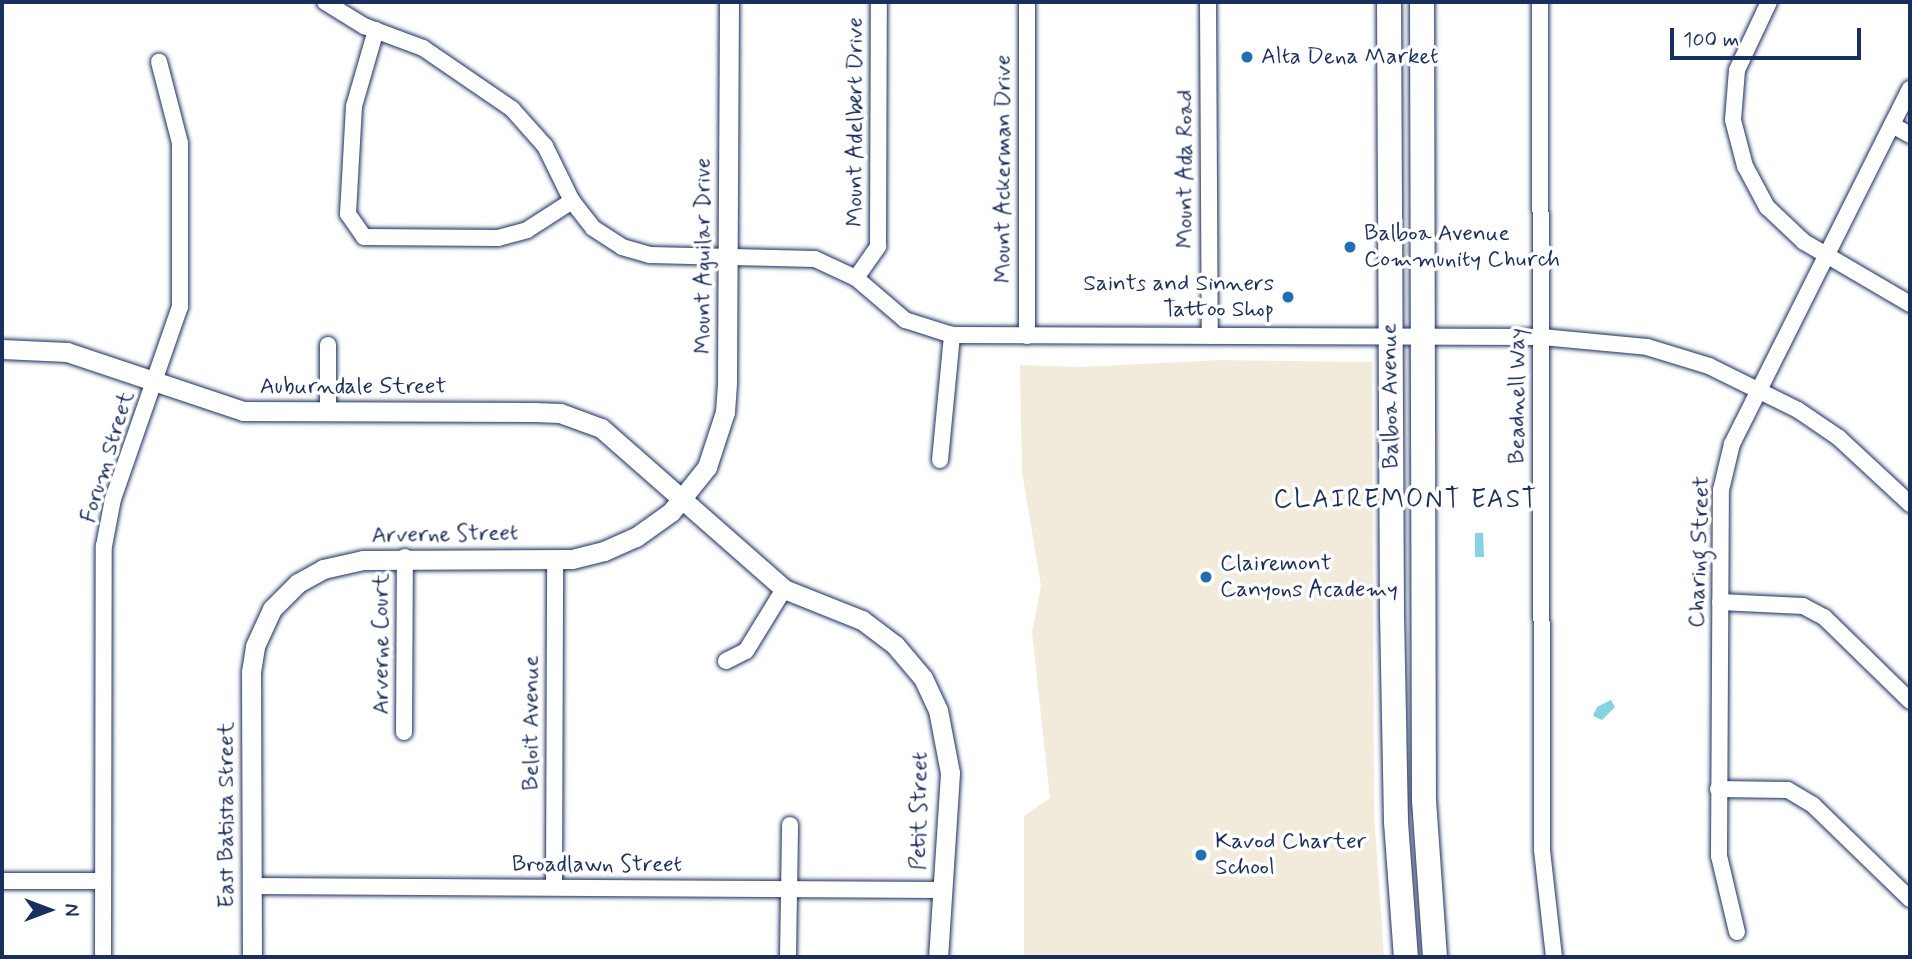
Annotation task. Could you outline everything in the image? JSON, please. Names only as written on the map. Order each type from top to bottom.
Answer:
[{"type":"main road","name":"Balboa Avenue","points":[[1390,2],[1390,337],[1396,822],[1406,957]]},
{"type":"main road","name":"Balboa Avenue","points":[[1422,2],[1424,800],[1435,957]]},
{"type":"street","points":[[326,2],[376,30],[423,48],[512,109],[545,146],[572,201],[593,228],[622,247],[650,255],[815,259],[856,278],[905,320],[952,335],[1542,337],[1647,347],[1761,388],[1839,439],[1910,504]]},
{"type":"street","name":"Mount Aguilar Drive","points":[[685,500],[707,467],[725,412],[729,257],[729,2]]},
{"type":"street","name":"Mount Adelbert Drive","points":[[856,278],[878,246],[879,2]]},
{"type":"street","name":"Mount Ackerman Drive","points":[[1027,2],[1027,336]]},
{"type":"street","name":"Mount Ada Road","points":[[1208,2],[1210,336]]},
{"type":"street","name":"Beadnell Way","points":[[1540,2],[1542,850],[1555,957]]},
{"type":"street","points":[[1769,2],[1737,70],[1732,120],[1745,166],[1767,207],[1804,242],[1910,304]]},
{"type":"street","points":[[376,30],[354,106],[348,214],[358,231],[372,238],[498,238],[527,230],[572,201]]},
{"type":"street","name":"Forum Street","points":[[103,957],[104,546],[113,499],[180,307],[180,143],[159,62]]},
{"type":"street","name":"Charing Street","points":[[1737,932],[1719,856],[1721,490],[1732,444],[1910,89]]},
{"type":"street","points":[[1892,125],[1910,135]]},
{"type":"street","points":[[940,460],[952,335]]},
{"type":"street","points":[[328,345],[328,413]]},
{"type":"street","name":"Auburndale Street","points":[[2,349],[67,352],[243,411],[560,413],[601,428],[685,500]]},
{"type":"street","name":"Arverne Street","points":[[251,672],[255,646],[272,609],[298,583],[350,563],[405,557],[555,559],[604,551],[636,537],[685,500]]},
{"type":"street","name":"Petit Street","points":[[685,500],[784,589],[840,610],[878,631],[903,654],[930,692],[944,732],[950,773],[938,957]]},
{"type":"street","name":"Arverne Court","points":[[404,732],[405,557]]},
{"type":"street","name":"Beloit Avenue","points":[[554,887],[555,559]]},
{"type":"street","points":[[726,661],[746,651],[784,589]]},
{"type":"street","points":[[1720,602],[1780,602],[1813,612],[1910,701]]},
{"type":"street","name":"East Batista Street","points":[[251,672],[252,957]]},
{"type":"street","points":[[1718,789],[1788,790],[1824,814],[1910,899]]},
{"type":"street","points":[[788,957],[790,825]]},
{"type":"street","points":[[2,881],[103,881]]},
{"type":"street","name":"Broadlawn Street","points":[[252,886],[943,890]]},
{"type":"shaded area","name":"Clairemont Canyons Academy","points":[[1221,360],[1372,362],[1374,813],[1384,957],[1024,957],[1024,816],[1050,798],[1032,632],[1041,586],[1022,472],[1020,365],[1081,367]]},
{"type":"water","points":[[1475,533],[1483,533],[1484,557],[1475,557]]},
{"type":"water","points":[[1611,700],[1615,707],[1602,720],[1593,716],[1597,707]]},
{"type":"place","name":"Alta Dena Market","points":[[1247,57]]},
{"type":"place","name":"Balboa Avenue Community Church","points":[[1350,247]]},
{"type":"place","name":"Saints and Sinners Tattoo Shop","points":[[1288,297]]},
{"type":"place","name":"Clairemont Canyons Academy","points":[[1206,577]]},
{"type":"place","name":"Kavod Charter School","points":[[1201,855]]},
{"type":"district","name":"CLAIREMONT EAST","points":[[1406,501]]}]
